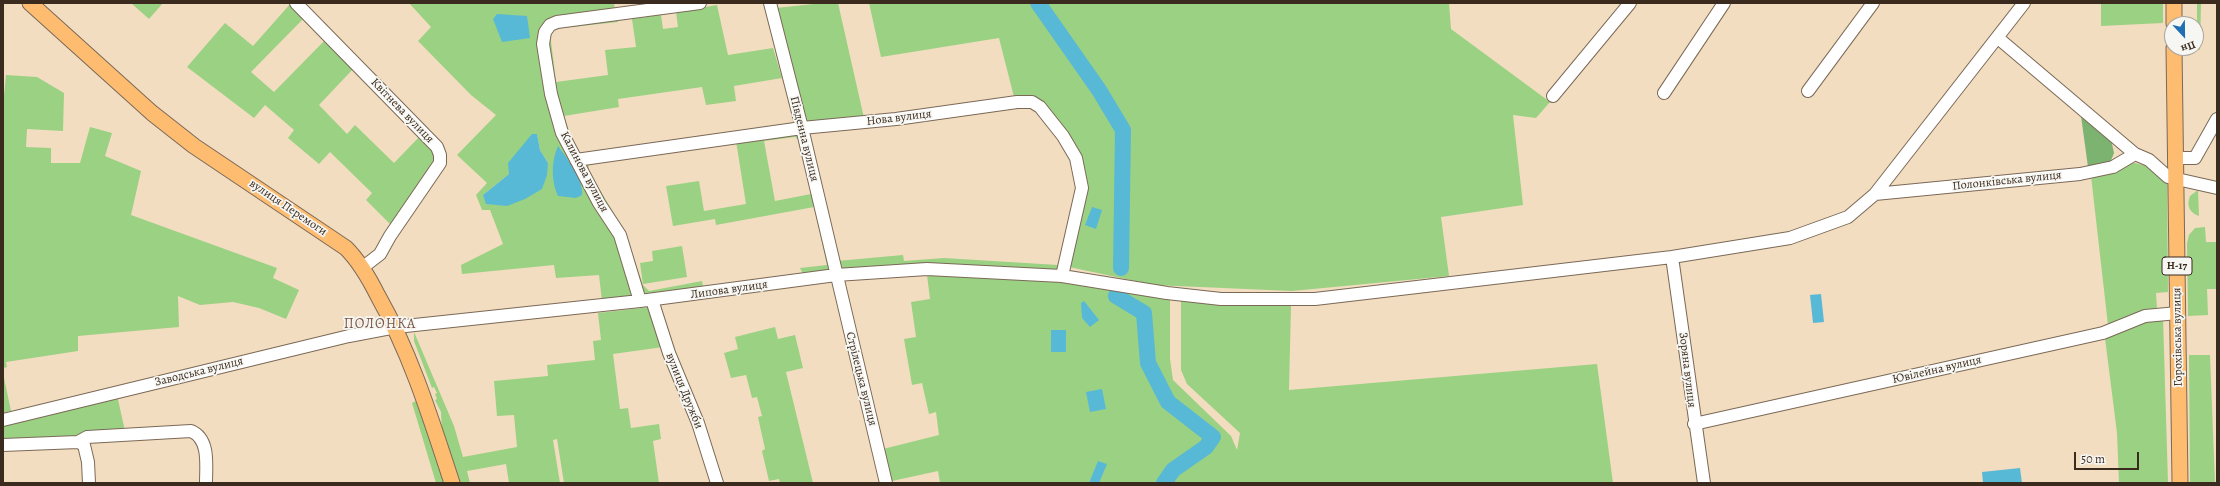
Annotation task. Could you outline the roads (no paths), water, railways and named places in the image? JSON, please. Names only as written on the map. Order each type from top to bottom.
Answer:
[{"type":"main road","name":"вулиця Перемоги","points":[[30,3],[152,113],[194,146],[346,248],[362,268],[396,327],[424,398],[452,483]]},
{"type":"main road","points":[[2174,3],[2174,16]]},
{"type":"main road","name":"Горохівська вулиця","points":[[2174,56],[2180,483]]},
{"type":"street","name":"Квітнева вулиця","points":[[296,3],[438,147],[440,155],[440,163],[390,236],[380,254],[362,268]]},
{"type":"street","name":"Калинова вулиця","points":[[646,301],[620,234],[599,203],[562,133],[551,94],[543,44],[544,32],[550,25],[557,22],[700,3]]},
{"type":"street","name":"Південна вулиця","points":[[772,3],[836,275]]},
{"type":"street","points":[[1553,96],[1630,3]]},
{"type":"street","points":[[1664,93],[1724,3]]},
{"type":"street","points":[[1808,91],[1874,3]]},
{"type":"street","name":"Липова вулиця","points":[[396,327],[646,301],[836,275],[927,269],[1062,276],[1167,293],[1221,299],[1315,299],[1672,257],[1790,238],[1848,217],[1874,194],[2024,3]]},
{"type":"street","points":[[1998,38],[2135,154],[2149,160],[2168,177],[2217,188]]},
{"type":"street","name":"Нова вулиця","points":[[576,160],[802,128],[896,119],[1017,102],[1032,102],[1040,107],[1063,136],[1076,158],[1082,188],[1062,276]]},
{"type":"street","points":[[2176,158],[2195,158],[2217,119]]},
{"type":"street","name":"Полонківська вулиця","points":[[1874,194],[2080,174],[2112,167],[2135,154]]},
{"type":"street","name":"Зоряна вулиця","points":[[1672,257],[1694,424],[1704,483]]},
{"type":"street","name":"Стрілецька вулиця","points":[[836,275],[886,483]]},
{"type":"street","name":"вулиця Дружби","points":[[646,301],[698,422],[717,483]]},
{"type":"street","name":"Ювілейна вулиця","points":[[1694,424],[2103,333],[2144,316],[2178,313]]},
{"type":"street","name":"Заводська вулиця","points":[[3,420],[349,336],[396,327]]},
{"type":"street","points":[[78,442],[87,436],[191,431],[198,434],[203,441],[206,483]]},
{"type":"street","points":[[3,445],[78,442],[84,445],[86,452],[89,483]]},
{"type":"water","points":[[497,14],[527,16],[530,38],[502,42],[493,19]]},
{"type":"water","points":[[532,134],[537,134],[540,150],[548,163],[547,175],[542,189],[525,199],[507,206],[486,204],[483,195],[509,174],[508,163]]},
{"type":"water","points":[[558,146],[578,176],[582,189],[582,195],[576,198],[558,196],[553,178],[553,165]]},
{"type":"water","points":[[1092,207],[1102,210],[1096,229],[1085,225]]},
{"type":"water","points":[[1821,294],[1824,322],[1813,323],[1810,295]]},
{"type":"water","points":[[1084,301],[1099,320],[1090,327],[1082,318],[1081,303]]},
{"type":"water","points":[[1051,330],[1066,330],[1066,352],[1051,352]]},
{"type":"water","points":[[1102,389],[1106,409],[1090,412],[1086,392]]},
{"type":"water","points":[[1098,461],[1107,464],[1099,483],[1089,483]]},
{"type":"water","points":[[2020,468],[2022,483],[1983,483],[1982,472]]},
{"type":"waterway","points":[[1038,3],[1099,90],[1123,130],[1121,268]]},
{"type":"waterway","points":[[1116,296],[1144,313],[1148,363],[1168,402],[1213,437],[1206,447],[1173,470],[1164,483]]},
{"type":"district","name":"ПОЛОНКА","points":[[380,325]]}]
